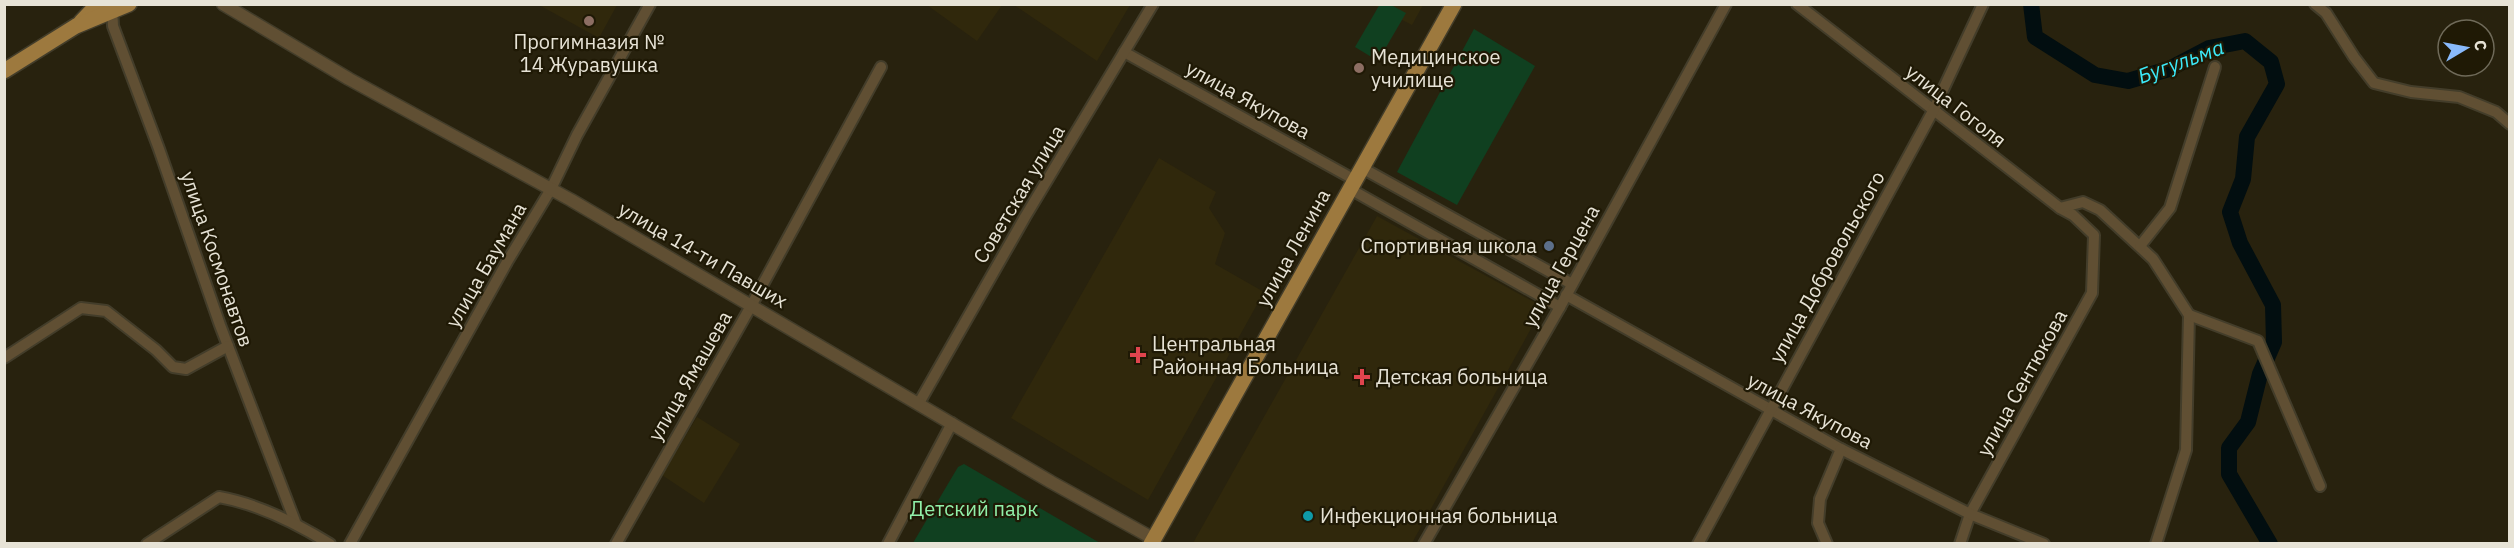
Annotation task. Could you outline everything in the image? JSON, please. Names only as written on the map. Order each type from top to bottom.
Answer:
[{"type":"main road","points":[[76,26],[98,4]]},
{"type":"main road","points":[[4,71],[76,26],[113,8],[129,4]]},
{"type":"main road","name":"улица Ленина","points":[[1156,542],[1454,4]]},
{"type":"street","name":"улица 14-ти Павших","points":[[223,4],[349,79],[551,189],[1156,542]]},
{"type":"street","name":"улица Баумана","points":[[350,543],[501,272],[551,189],[577,135],[650,4]]},
{"type":"street","name":"Советская улица","points":[[919,403],[1154,4]]},
{"type":"street","name":"улица Герцена","points":[[1424,543],[1560,307],[1726,4]]},
{"type":"street","name":"улица Гоголя","points":[[1797,4],[1932,111],[2060,208],[2073,215],[2094,235]]},
{"type":"street","name":"улица Добровольского","points":[[1698,543],[1932,111],[1983,4]]},
{"type":"street","points":[[2315,4],[2326,13],[2374,83],[2411,92],[2459,97],[2496,112],[2510,124]]},
{"type":"street","name":"улица Космонавтов","points":[[113,8],[113,26],[228,346],[296,524]]},
{"type":"street","name":"улица Якупова","points":[[1124,52],[1356,179]]},
{"type":"street","name":"улица Ямашева","points":[[616,543],[751,306],[881,67]]},
{"type":"street","points":[[2139,246],[2170,208],[2215,67]]},
{"type":"street","points":[[1356,179],[1572,284]]},
{"type":"street","points":[[1356,179],[1560,307]]},
{"type":"street","points":[[2060,208],[2083,202],[2100,210],[2153,259],[2189,315],[2187,450],[2156,543]]},
{"type":"street","name":"улица Сентюкова","points":[[1960,543],[1970,514],[2092,293],[2094,235]]},
{"type":"street","name":"улица Якупова","points":[[1566,295],[1841,449],[1970,514],[2044,543]]},
{"type":"street","points":[[4,358],[81,308],[106,311],[156,350],[172,368],[186,369],[228,346]]},
{"type":"street","points":[[2189,315],[2258,341],[2320,486]]},
{"type":"street","points":[[888,543],[952,423]]},
{"type":"street","points":[[1827,543],[1818,523],[1820,499],[1841,449]]},
{"type":"street","points":[[147,543],[219,497],[235,500],[296,524],[330,543]]},
{"type":"shaded area","name":"Прогимназия № 14 Журавушка","points":[[539,5],[617,5],[599,38]]},
{"type":"shaded area","points":[[927,5],[1002,5],[977,41]]},
{"type":"shaded area","points":[[1014,5],[1130,5],[1097,61]]},
{"type":"shaded area","points":[[1373,5],[1423,5],[1412,25]]},
{"type":"shaded area","name":"Центральная Районная Больница","points":[[1159,158],[1216,192],[1209,208],[1225,233],[1215,264],[1264,292],[1148,500],[1011,418]]},
{"type":"shaded area","points":[[1377,216],[1543,307],[1412,543],[1193,543]]},
{"type":"shaded area","points":[[697,417],[740,444],[704,503],[662,475]]},
{"type":"green space","points":[[1380,4],[1391,5],[1406,13],[1378,61],[1355,47]]},
{"type":"green space","points":[[1474,29],[1535,66],[1457,205],[1397,172]]},
{"type":"green space","name":"Детский парк","points":[[964,464],[1100,543],[913,543],[958,467]]},
{"type":"waterway","name":"Бугульма","points":[[2031,4],[2035,37],[2095,75],[2128,81],[2169,69],[2209,48],[2245,41],[2271,62],[2277,84],[2247,137],[2243,179],[2230,212],[2240,243],[2273,305],[2274,342],[2260,374],[2248,422],[2229,448],[2229,474],[2270,544]]},
{"type":"place","name":"Прогимназия № 14 Журавушка","points":[[589,21]]},
{"type":"place","name":"Медицинское училище","points":[[1359,68]]},
{"type":"place","name":"Спортивная школа","points":[[1549,246]]},
{"type":"place","name":"Центральная Районная Больница","points":[[1138,355]]},
{"type":"place","name":"Детская больница","points":[[1362,377]]},
{"type":"place","name":"Инфекционная больница","points":[[1308,516]]}]
